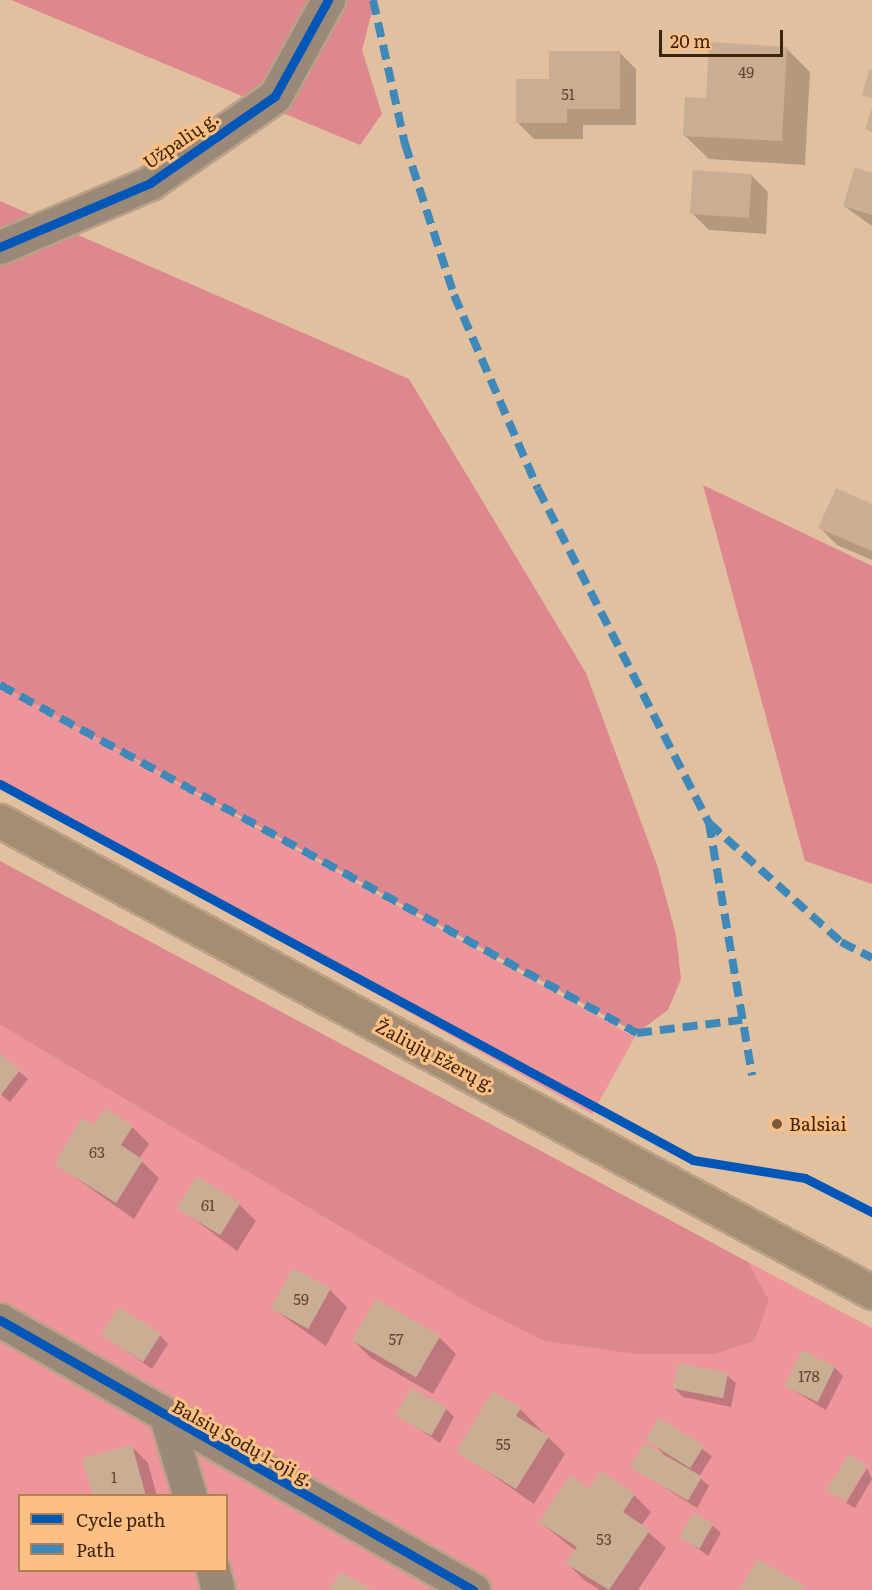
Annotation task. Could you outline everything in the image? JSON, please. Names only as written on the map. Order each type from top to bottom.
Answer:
[{"type":"main road","name":"Žaliųjų Ežerų g.","points":[[0,821],[872,1291]]},
{"type":"street","name":"Užpalių g.","points":[[0,247],[150,183],[275,96],[328,0]]},
{"type":"street","name":"Balsių Sodų 1-oji g.","points":[[0,1320],[168,1420],[473,1590]]},
{"type":"street","points":[[168,1420],[189,1494]]},
{"type":"street","points":[[214,1572],[218,1590]]},
{"type":"shaded area","points":[[11,0],[375,0],[362,50],[382,114],[360,145]]},
{"type":"shaded area","points":[[0,201],[409,379],[586,673],[657,865],[676,935],[681,979],[668,1010],[637,1033],[0,685]]},
{"type":"shaded area","points":[[703,485],[872,566],[872,884],[805,861]]},
{"type":"shaded area","points":[[0,685],[635,1037],[592,1114],[0,786]]},
{"type":"shaded area","points":[[0,861],[748,1262],[769,1300],[754,1341],[715,1354],[636,1354],[545,1341],[469,1303],[0,1025]]},
{"type":"shaded area","points":[[0,1025],[469,1303],[636,1354],[769,1300],[748,1262],[872,1328],[872,1590],[0,1590]]},
{"type":"building","points":[[709,42],[787,47],[782,141],[683,136],[685,97],[706,98]]},
{"type":"building","points":[[549,51],[620,51],[620,109],[567,109],[567,123],[516,123],[516,79],[549,79]]},
{"type":"building","points":[[869,70],[872,70],[872,98],[862,95]]},
{"type":"building","points":[[872,108],[872,132],[865,129]]},
{"type":"building","points":[[855,167],[872,173],[872,215],[843,206]]},
{"type":"building","points":[[693,170],[752,174],[749,218],[690,214]]},
{"type":"building","points":[[836,488],[872,504],[872,551],[818,528]]},
{"type":"building","points":[[0,1054],[20,1070],[0,1096]]},
{"type":"building","points":[[105,1108],[133,1126],[121,1145],[143,1160],[116,1203],[54,1164],[82,1118],[94,1125]]},
{"type":"building","points":[[197,1176],[240,1203],[220,1235],[177,1208]]},
{"type":"building","points":[[293,1268],[331,1289],[308,1329],[271,1308]]},
{"type":"building","points":[[376,1299],[440,1336],[416,1378],[352,1341]]},
{"type":"building","points":[[119,1307],[161,1334],[143,1362],[101,1335]]},
{"type":"building","points":[[802,1350],[835,1366],[818,1402],[784,1386]]},
{"type":"building","points":[[678,1363],[728,1373],[723,1398],[673,1389]]},
{"type":"building","points":[[411,1388],[447,1408],[431,1436],[395,1416]]},
{"type":"building","points":[[493,1391],[521,1408],[516,1416],[549,1436],[516,1489],[456,1452]]},
{"type":"building","points":[[659,1418],[704,1446],[690,1468],[645,1440]]},
{"type":"building","points":[[644,1443],[702,1476],[688,1501],[630,1467]]},
{"type":"building","points":[[132,1445],[145,1494],[92,1494],[82,1458]]},
{"type":"building","points":[[848,1454],[867,1465],[846,1501],[827,1490]]},
{"type":"building","points":[[601,1471],[635,1494],[623,1512],[650,1530],[609,1590],[565,1563],[577,1547],[539,1522],[570,1475],[589,1489]]},
{"type":"building","points":[[693,1513],[713,1524],[700,1549],[679,1537]]},
{"type":"building","points":[[758,1559],[805,1586],[802,1590],[740,1590]]},
{"type":"building","points":[[340,1572],[373,1590],[330,1590]]},
{"type":"marked path","points":[[373,0],[405,144],[454,295],[538,489],[709,823],[752,1075]]},
{"type":"marked path","points":[[0,685],[637,1033],[742,1020]]},
{"type":"marked path","points":[[709,823],[841,942],[872,958]]},
{"type":"cycle path","points":[[0,247],[150,183],[275,96],[328,0]]},
{"type":"cycle path","points":[[0,784],[693,1160],[805,1178],[872,1212]]},
{"type":"cycle path","points":[[0,1320],[473,1590]]},
{"type":"place","name":"Balsiai","points":[[777,1124]]}]
